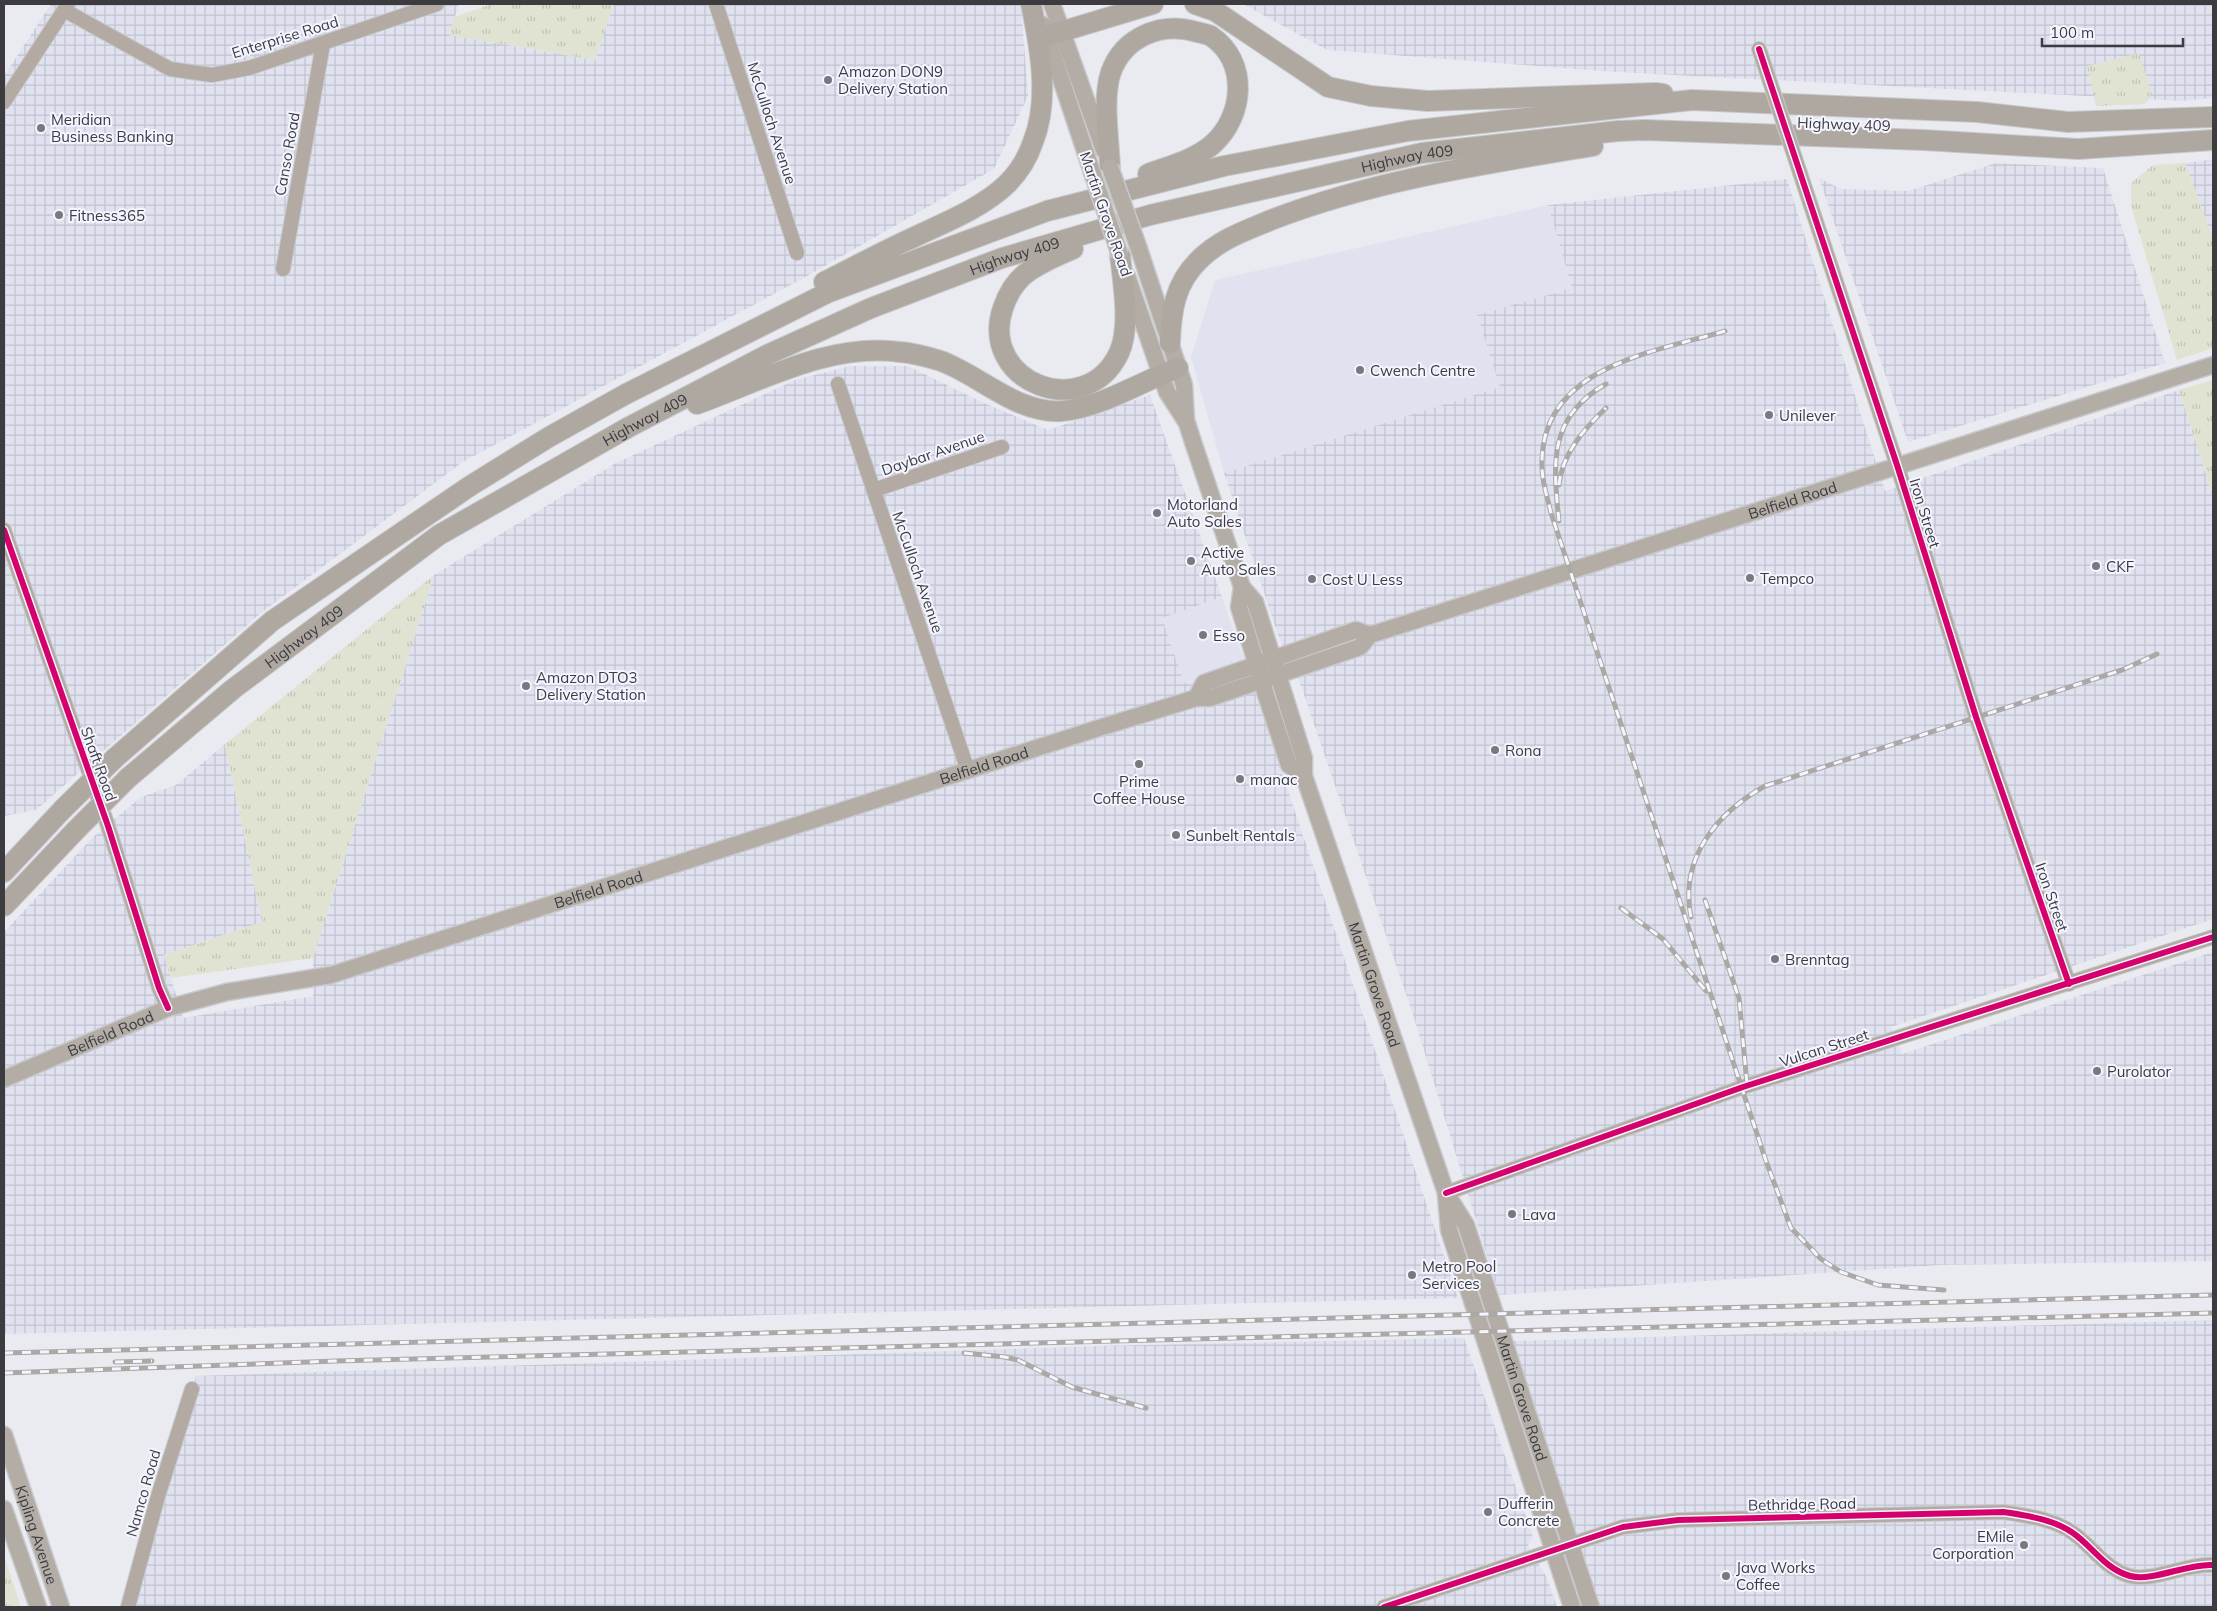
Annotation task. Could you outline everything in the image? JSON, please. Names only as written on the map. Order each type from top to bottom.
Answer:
[{"type":"highway","points":[[626,394],[750,320],[948,221],[986,199],[1007,184],[1022,166],[1034,142],[1039,118],[1041,93],[1039,42],[1031,4]]},
{"type":"highway","points":[[1054,34],[1153,4]]},
{"type":"highway","points":[[1195,4],[1215,11],[1328,87],[1371,96],[1428,101],[1655,93],[1692,100]]},
{"type":"highway","points":[[1046,211],[1189,159],[1211,145],[1227,130],[1236,112],[1239,90],[1235,67],[1224,50],[1210,36],[1190,29],[1165,27],[1138,38],[1117,59],[1108,84],[1101,170]]},
{"type":"highway","name":"Highway 409","points":[[4,872],[63,809],[115,758],[272,621],[470,486],[549,437],[626,394],[827,293],[1046,211],[1224,166],[1408,131],[1692,100],[1978,112],[2082,123],[2213,117]]},
{"type":"highway","points":[[1170,343],[1171,315],[1179,289],[1198,261],[1223,240],[1303,208],[1428,174],[1610,143],[1644,130]]},
{"type":"highway","name":"Highway 409","points":[[4,906],[128,778],[233,689],[439,535],[629,427],[769,354],[871,308],[1002,258],[1150,215],[1422,153],[1644,130],[1923,140],[2078,149],[2213,140]]},
{"type":"highway","points":[[1130,252],[1123,340],[1119,353],[1109,368],[1096,380],[1079,388],[1057,391],[1037,384],[1018,372],[1004,356],[999,341],[1000,316],[1008,293],[1027,272],[1049,259],[1150,215]]},
{"type":"highway","points":[[629,427],[799,365],[869,350],[900,352],[941,362],[1027,406],[1045,411],[1063,411],[1090,405],[1170,371]]},
{"type":"main road","name":"Martin Grove Road","points":[[1036,4],[1054,34],[1170,371]]},
{"type":"main road","name":"Martin Grove Road","points":[[1052,4],[1054,34]]},
{"type":"main road","name":"Martin Grove Road","points":[[1130,252],[1170,343],[1170,371],[1166,392],[1186,420],[1242,587],[1256,602],[1304,758],[1304,776],[1446,1192],[1466,1225],[1591,1607]]},
{"type":"main road","name":"Belfield Road","points":[[4,1079],[168,1008],[227,992],[331,975],[1196,698],[1210,698],[1360,647],[1370,635],[2213,365]]},
{"type":"main road","name":"Martin Grove Road","points":[[1242,587],[1239,607],[1261,681],[1289,766],[1304,776]]},
{"type":"main road","name":"Belfield Road","points":[[1196,698],[1204,683],[1256,664],[1356,630],[1370,635]]},
{"type":"main road","name":"Martin Grove Road","points":[[1446,1192],[1448,1230],[1572,1607]]},
{"type":"main road","name":"Kipling Avenue","points":[[4,1435],[61,1607]]},
{"type":"main road","name":"Kipling Avenue","points":[[4,1509],[38,1607]]},
{"type":"street","name":"Enterprise Road","points":[[66,7],[170,69],[212,75],[249,68],[437,4]]},
{"type":"street","name":"McCulloch Avenue","points":[[716,4],[797,253]]},
{"type":"street","points":[[4,102],[66,7]]},
{"type":"street","name":"Canso Road","points":[[282,270],[323,44]]},
{"type":"street","name":"Iron Street","points":[[1759,49],[1897,465],[1976,717],[2069,984]]},
{"type":"street","name":"McCulloch Avenue","points":[[838,384],[968,771]]},
{"type":"street","name":"Daybar Avenue","points":[[874,490],[1002,447]]},
{"type":"street","name":"Shaft Road","points":[[4,530],[108,826],[159,988],[168,1008]]},
{"type":"street","name":"Vulcan Street","points":[[1446,1192],[1743,1086],[2069,984],[2213,936]]},
{"type":"street","name":"Namco Road","points":[[128,1607],[158,1496],[192,1389]]},
{"type":"street","name":"Bethridge Road","points":[[1384,1607],[1623,1526],[1678,1520],[2004,1512],[2040,1518],[2073,1532],[2106,1564],[2131,1576],[2158,1574],[2204,1564],[2213,1565]]},
{"type":"shaded area","points":[[51,4],[459,4],[449,35],[595,60],[614,4],[1021,4],[1028,96],[994,169],[809,275],[463,462],[261,613],[36,810],[4,816],[4,76]]},
{"type":"shaded area","points":[[1243,4],[2213,4],[2213,98],[2181,101],[1615,72],[1327,50]]},
{"type":"shaded area","points":[[2213,159],[2213,238],[2185,163]]},
{"type":"shaded area","points":[[1996,163],[2103,168],[2165,363],[1908,442],[1819,178],[1841,189],[1908,191]]},
{"type":"shaded area","points":[[1787,179],[1885,491],[2179,390],[2213,497],[2213,919],[1891,1027],[1902,1054],[2213,952],[2213,1261],[1941,1265],[1499,1295],[1413,1015],[1301,686],[1278,635],[1224,473],[1500,387],[1477,315],[1572,288],[1548,205]]},
{"type":"shaded area","points":[[1548,205],[1572,288],[1477,315],[1500,387],[1224,473],[1191,357],[1215,280]]},
{"type":"shaded area","points":[[850,366],[908,366],[984,403],[1048,430],[1150,395],[1222,597],[1162,618],[1184,683],[1245,662],[1458,1298],[4,1334],[4,932],[94,836],[141,797],[176,785],[225,744],[262,922],[164,955],[183,1018],[313,996],[313,958],[434,575],[616,463],[795,380]]},
{"type":"shaded area","points":[[1222,597],[1245,662],[1184,683],[1161,617]]},
{"type":"shaded area","points":[[2213,1320],[2213,1607],[1598,1607],[1512,1341]]},
{"type":"shaded area","points":[[1464,1338],[1533,1537],[1528,1546],[1547,1578],[1557,1607],[129,1607],[196,1376],[1099,1346]]},
{"type":"green space","points":[[492,4],[614,4],[595,60],[449,35],[454,17]]},
{"type":"green space","points":[[2139,53],[2152,95],[2145,104],[2096,106],[2087,66]]},
{"type":"green space","points":[[2185,163],[2213,238],[2213,348],[2177,360],[2131,206],[2131,183],[2153,165]]},
{"type":"green space","points":[[2213,380],[2213,497],[2179,390]]},
{"type":"green space","points":[[434,575],[313,958],[171,978],[164,955],[262,922],[225,744]]},
{"type":"green space","points":[[4,1556],[21,1607],[4,1607]]},
{"type":"railway","points":[[1725,331],[1637,356],[1608,368],[1582,383],[1562,403],[1548,428],[1542,460],[1542,473],[1546,494],[1766,1161],[1791,1228],[1821,1259],[1841,1272],[1878,1285],[1944,1290]]},
{"type":"railway","points":[[1559,521],[1556,480],[1558,443],[1573,411],[1587,397],[1606,384]]},
{"type":"railway","points":[[1559,485],[1565,463],[1575,443],[1606,408]]},
{"type":"railway","points":[[1691,917],[1689,896],[1691,875],[1696,857],[1717,824],[1731,810],[1765,786],[2122,670],[2157,654]]},
{"type":"railway","points":[[1705,900],[1739,998],[1747,1084]]},
{"type":"railway","points":[[1621,908],[1663,939],[1706,991]]},
{"type":"railway","points":[[4,1353],[2213,1295]]},
{"type":"railway","points":[[4,1373],[336,1361],[2213,1313]]},
{"type":"railway","points":[[964,1353],[1018,1360],[1072,1387],[1146,1408]]},
{"type":"railway","points":[[115,1362],[152,1361]]},
{"type":"cycle path","points":[[1759,49],[1897,465],[1976,717],[2069,984]]},
{"type":"cycle path","points":[[4,530],[108,826],[159,988],[168,1008]]},
{"type":"cycle path","points":[[1446,1193],[1743,1087],[2213,937]]},
{"type":"cycle path","points":[[1384,1607],[1623,1527],[1678,1520],[2004,1512],[2040,1519],[2065,1528],[2106,1563],[2121,1573],[2130,1576],[2149,1577],[2203,1565],[2213,1565]]},
{"type":"place","name":"Amazon DON9 Delivery Station","points":[[828,80]]},
{"type":"place","name":"Meridian Business Banking","points":[[41,128]]},
{"type":"place","name":"Fitness365","points":[[59,215]]},
{"type":"place","name":"Cwench Centre","points":[[1360,370]]},
{"type":"place","name":"Unilever","points":[[1769,415]]},
{"type":"place","name":"Motorland Auto Sales","points":[[1157,513]]},
{"type":"place","name":"Active Auto Sales","points":[[1191,561]]},
{"type":"place","name":"CKF","points":[[2096,566]]},
{"type":"place","name":"Tempco","points":[[1750,578]]},
{"type":"place","name":"Cost U Less","points":[[1312,579]]},
{"type":"place","name":"Esso","points":[[1203,635]]},
{"type":"place","name":"Amazon DTO3 Delivery Station","points":[[526,686]]},
{"type":"place","name":"Rona","points":[[1495,750]]},
{"type":"place","name":"Prime Coffee House","points":[[1139,764]]},
{"type":"place","name":"manac","points":[[1240,779]]},
{"type":"place","name":"Sunbelt Rentals","points":[[1176,835]]},
{"type":"place","name":"Brenntag","points":[[1775,959]]},
{"type":"place","name":"Purolator","points":[[2097,1071]]},
{"type":"place","name":"Lava","points":[[1512,1214]]},
{"type":"place","name":"Metro Pool Services","points":[[1412,1275]]},
{"type":"place","name":"Dufferin Concrete","points":[[1488,1512]]},
{"type":"place","name":"EMile Corporation","points":[[2024,1545]]},
{"type":"place","name":"Java Works Coffee","points":[[1726,1576]]}]
